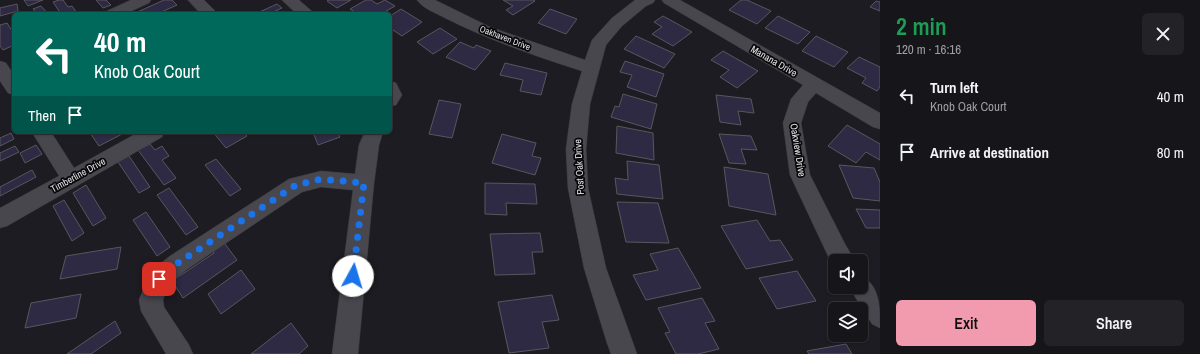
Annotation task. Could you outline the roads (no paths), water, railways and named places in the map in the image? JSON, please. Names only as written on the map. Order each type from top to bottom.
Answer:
[{"type":"street","points":[[117,12],[144,0]]},
{"type":"street","points":[[195,0],[208,12]]},
{"type":"street","points":[[289,0],[304,12]]},
{"type":"street","name":"Oakhaven Drive","points":[[424,0],[480,29],[590,68]]},
{"type":"street","name":"Post Oak Drive","points":[[624,354],[619,343],[595,268],[578,188],[576,149],[581,104],[598,44],[618,22],[641,3],[648,0]]},
{"type":"street","name":"Manana Drive","points":[[669,0],[880,122]]},
{"type":"street","points":[[0,62],[12,57]]},
{"type":"street","points":[[0,67],[12,86]]},
{"type":"street","name":"Oakview Drive","points":[[814,85],[800,99],[792,123],[800,175],[840,254]]},
{"type":"street","points":[[42,134],[71,179]]},
{"type":"street","name":"Timberline Drive","points":[[0,219],[151,134]]},
{"type":"street","points":[[345,354],[364,183],[369,145],[373,134]]},
{"type":"street","points":[[180,354],[153,311],[151,300],[159,279],[178,263],[296,185],[321,179],[364,183]]},
{"type":"street","points":[[866,294],[880,316]]}]
